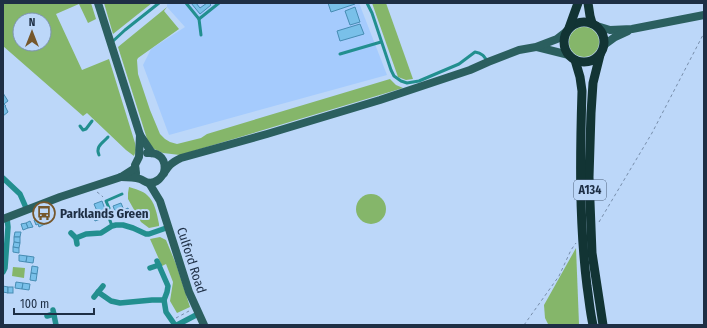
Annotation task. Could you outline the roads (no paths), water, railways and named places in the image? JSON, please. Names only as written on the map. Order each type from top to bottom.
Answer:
[{"type":"highway","points":[[578,3],[564,40],[565,48],[572,57],[581,62],[588,62],[600,55],[604,45],[604,38],[601,31],[595,25],[590,16],[588,3]]},
{"type":"highway","points":[[568,30],[574,24],[580,22],[595,25]]},
{"type":"highway","name":"A134","points":[[600,55],[593,83],[589,177],[592,253],[603,325]]},
{"type":"highway","name":"A134","points":[[572,57],[580,77],[582,90],[580,176],[583,256],[593,325]]},
{"type":"main road","points":[[98,3],[140,135],[152,153]]},
{"type":"main road","points":[[595,25],[610,30],[632,29],[704,16]]},
{"type":"main road","points":[[604,45],[615,37],[632,29]]},
{"type":"main road","points":[[121,177],[140,179],[149,183],[154,182],[162,176],[169,165],[181,158],[380,100],[470,70],[519,50],[536,47],[557,39],[568,30]]},
{"type":"main road","points":[[536,47],[572,57]]},
{"type":"main road","points":[[140,135],[139,157],[135,168],[140,179]]},
{"type":"main road","points":[[139,157],[143,154],[152,153],[161,157],[181,158]]},
{"type":"main road","points":[[161,157],[165,168],[162,176]]},
{"type":"main road","points":[[5,219],[60,197],[121,177],[135,168]]},
{"type":"main road","name":"Culford Road","points":[[160,201],[162,176]]},
{"type":"main road","name":"Culford Road","points":[[149,183],[160,201],[188,292],[204,325]]},
{"type":"street","points":[[3,178],[20,194],[27,210]]},
{"type":"street","points":[[5,219],[8,227],[6,271]]},
{"type":"street","points":[[72,233],[77,241],[86,234],[101,233],[112,226],[123,225],[146,234],[168,227]]},
{"type":"street","points":[[150,268],[158,263],[168,286],[164,300],[166,312],[174,323],[198,314]]},
{"type":"street","points":[[94,296],[103,286]]},
{"type":"street","points":[[98,292],[111,301],[120,303],[164,300]]},
{"type":"street","points":[[47,316],[53,312],[56,325]]},
{"type":"lane","points":[[110,43],[159,3]]},
{"type":"lane","points":[[186,3],[199,19],[201,35]]},
{"type":"lane","points":[[367,3],[372,13],[391,70],[394,76],[401,81],[407,83],[419,81],[459,64],[475,52],[484,56],[488,62]]},
{"type":"lane","points":[[199,19],[217,4]]},
{"type":"lane","points":[[340,54],[381,42]]},
{"type":"lane","points":[[80,126],[83,130],[86,129],[92,121]]},
{"type":"lane","points":[[99,155],[97,148],[108,137]]},
{"type":"lane","points":[[112,226],[106,201],[122,194]]},
{"type":"place","name":"Parklands Green","points":[[44,213]]}]
